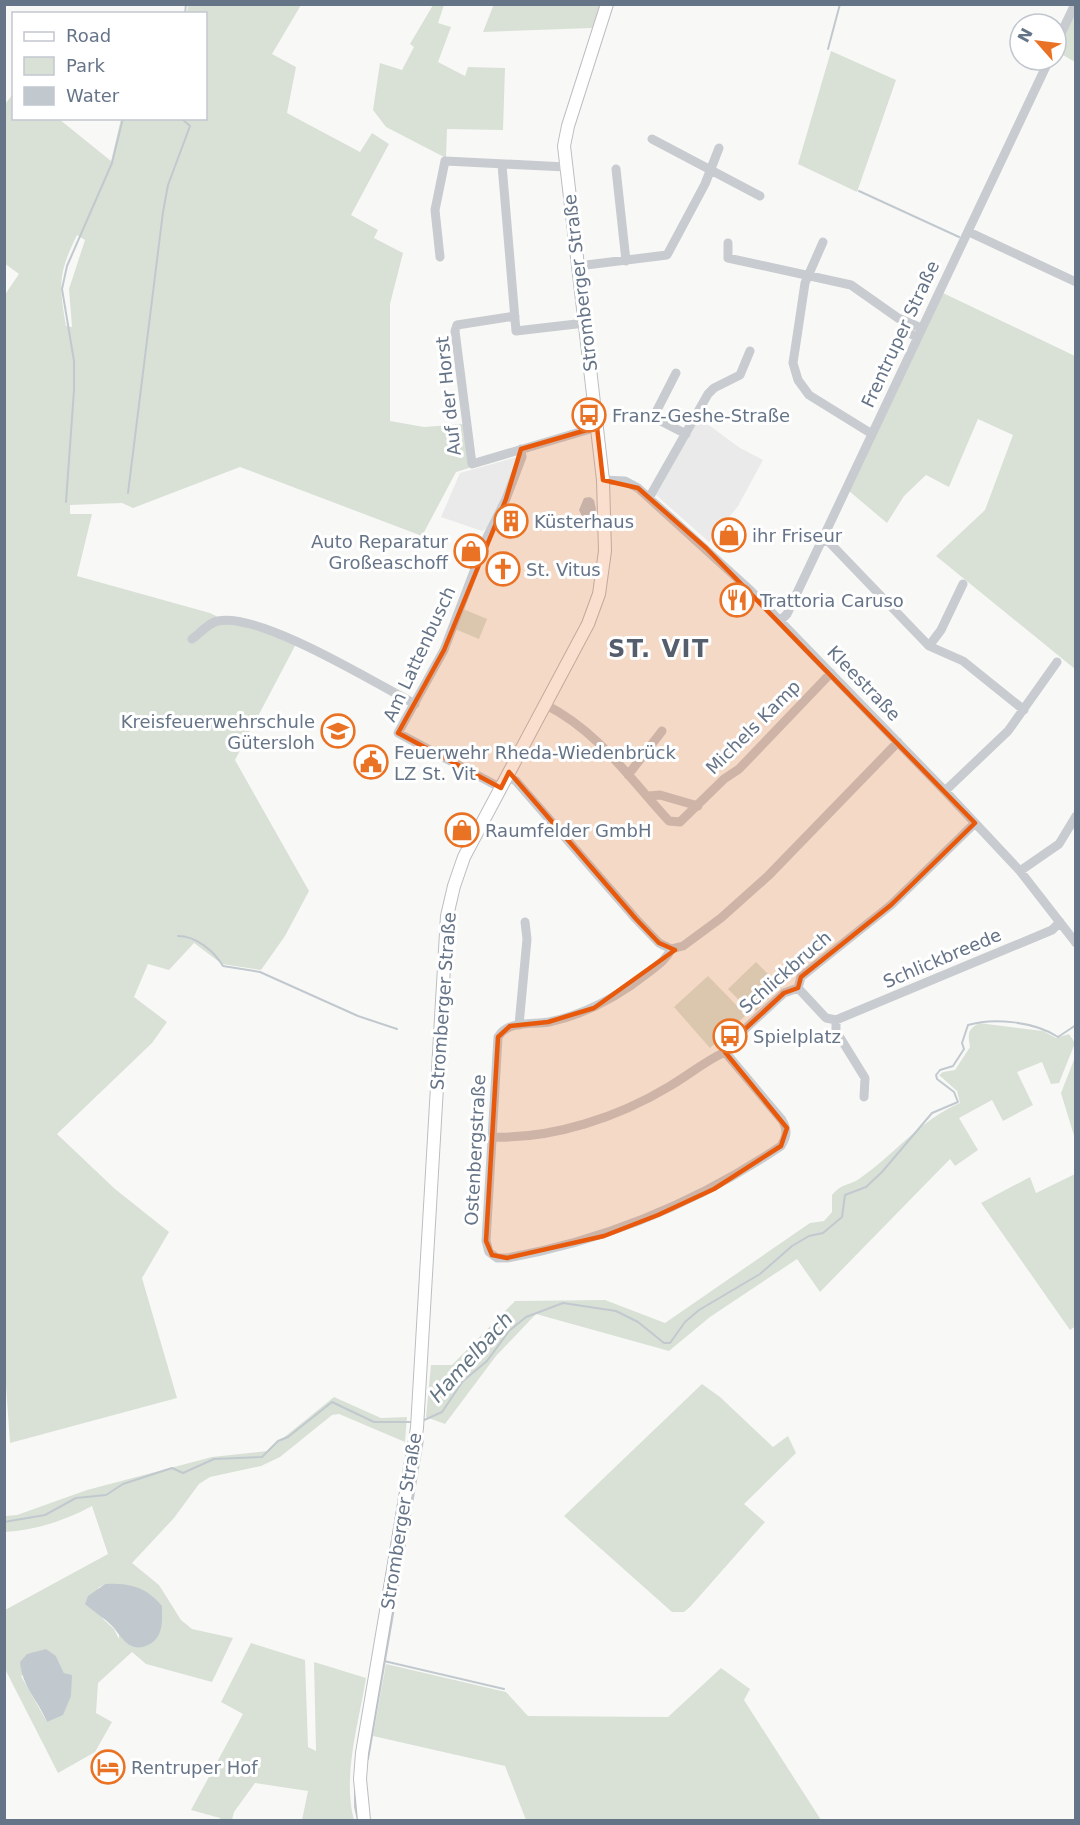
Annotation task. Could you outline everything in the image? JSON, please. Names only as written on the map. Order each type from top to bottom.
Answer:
[{"type":"main road","name":"Stromberger Straße","points":[[364,1821],[360,1796],[362,1753],[417,1428],[447,916],[464,857],[588,624],[599,594],[606,530],[603,480],[564,146],[568,126],[607,4]]},
{"type":"street","points":[[1068,19],[1075,4]]},
{"type":"street","name":"Frentruper Straße","points":[[780,621],[787,614],[1043,72]]},
{"type":"street","points":[[652,140],[760,196]]},
{"type":"street","points":[[578,266],[667,255],[705,184],[718,148]]},
{"type":"street","points":[[440,257],[435,210],[445,161],[566,167]]},
{"type":"street","points":[[502,165],[516,331],[585,323]]},
{"type":"street","points":[[616,169],[626,261]]},
{"type":"street","points":[[969,232],[1076,282]]},
{"type":"street","points":[[823,242],[808,276],[793,363],[798,380],[809,395],[872,434]]},
{"type":"street","points":[[728,243],[728,258],[851,285],[919,333]]},
{"type":"street","name":"Auf der Horst","points":[[515,316],[461,322],[455,331],[472,464],[597,427]]},
{"type":"street","points":[[649,498],[708,394],[714,388],[740,375],[750,351]]},
{"type":"street","points":[[676,373],[655,414],[657,419],[686,434]]},
{"type":"street","name":"Am Lattenbusch","points":[[501,788],[398,734],[444,650],[491,527],[510,489],[522,457],[520,449]]},
{"type":"street","name":"Kleestraße","points":[[603,480],[625,481],[649,498],[706,548],[831,673],[1020,871],[1076,943]]},
{"type":"street","points":[[822,539],[829,542],[929,646],[963,661],[1024,710]]},
{"type":"street","points":[[929,646],[941,630],[963,584]]},
{"type":"street","points":[[192,639],[216,621],[229,620],[278,632],[415,704]]},
{"type":"street","points":[[945,791],[1008,731],[1057,662]]},
{"type":"street","name":"Michels Kamp","points":[[546,705],[569,716],[596,738],[669,821],[680,822],[724,778],[739,769],[755,754],[779,730],[786,717],[831,673]]},
{"type":"street","points":[[628,775],[662,731]]},
{"type":"street","points":[[507,776],[516,781],[636,919],[659,943],[671,949],[683,946],[747,896],[898,742]]},
{"type":"street","points":[[649,796],[660,795],[698,806]]},
{"type":"street","points":[[1020,871],[1059,844],[1076,816]]},
{"type":"street","name":"Schlickbruch","points":[[493,1137],[514,1138],[542,1134],[612,1114],[669,1087],[725,1052],[731,1042],[784,993],[798,988],[801,977],[891,906],[975,823]]},
{"type":"street","points":[[525,922],[527,939],[519,1025],[548,1022],[594,1008],[636,982],[668,956],[671,949]]},
{"type":"street","name":"Schlickbreede","points":[[836,1020],[1037,936],[1060,922]]},
{"type":"street","points":[[798,988],[826,1018],[836,1020],[836,1031],[865,1078],[864,1096]]},
{"type":"street","name":"Ostenbergstraße","points":[[519,1025],[502,1030],[498,1037],[486,1241],[492,1255],[507,1258],[604,1236],[658,1215],[714,1189],[775,1150],[786,1138],[787,1128],[725,1052]]},
{"type":"highlighted area","points":[[597,427],[603,480],[638,488],[706,548],[975,823],[891,905],[801,977],[798,988],[784,993],[731,1042],[725,1052],[787,1128],[781,1146],[714,1189],[658,1215],[604,1236],[507,1258],[492,1255],[486,1241],[498,1037],[510,1026],[548,1022],[594,1008],[675,950],[659,943],[636,919],[509,772],[501,788],[398,733],[444,650],[506,499],[521,449]]},
{"type":"shaded area","points":[[699,418],[740,448],[763,460],[738,506],[709,542],[656,495]]},
{"type":"shaded area","name":"St. Vitus","points":[[517,457],[503,498],[487,528],[482,531],[441,517],[460,473]]},
{"type":"green space","points":[[494,4],[600,5],[592,28],[483,32]]},
{"type":"green space","points":[[188,5],[301,5],[272,54],[296,67],[287,113],[360,152],[372,133],[389,144],[351,215],[378,230],[374,238],[403,253],[390,304],[390,421],[424,427],[463,424],[469,468],[456,472],[422,536],[240,467],[133,508],[122,503],[70,505],[70,514],[92,514],[77,576],[210,613],[296,644],[235,760],[309,891],[285,936],[261,970],[222,964],[194,943],[169,970],[148,964],[134,997],[167,1022],[152,1043],[57,1134],[115,1189],[169,1232],[142,1278],[177,1398],[10,1443],[4,1358],[4,296],[19,274],[4,263],[5,104],[12,95],[12,120],[60,120],[111,161],[121,120],[207,120],[207,12],[187,12]],"holes":[[[77,235],[85,240],[69,289],[72,327],[66,326],[61,289],[63,270]]]},
{"type":"green space","points":[[433,5],[444,5],[438,23],[451,27],[438,62],[465,76],[468,67],[505,68],[503,130],[447,129],[446,158],[386,127],[373,110],[380,63],[402,70],[414,47],[410,44]]},
{"type":"green space","points":[[1075,11],[1075,62],[1068,58],[1068,26]]},
{"type":"green space","points":[[831,51],[896,80],[857,192],[798,164]]},
{"type":"green space","points":[[943,293],[1075,356],[1075,669],[936,556],[985,510],[1013,435],[978,419],[949,487],[926,475],[904,496],[887,523],[849,491]]},
{"type":"green space","points":[[463,609],[487,619],[479,639],[455,629]]},
{"type":"green space","points":[[756,962],[781,987],[756,1011],[746,1001],[743,1004],[728,989]]},
{"type":"green space","points":[[708,976],[746,1015],[710,1048],[674,1007]]},
{"type":"green space","points":[[979,1023],[1043,1031],[1056,1038],[1069,1034],[1075,1043],[1059,1083],[1051,1084],[1042,1062],[1017,1072],[1033,1105],[1003,1121],[992,1100],[959,1118],[978,1150],[955,1166],[950,1159],[820,1292],[797,1259],[710,1317],[669,1351],[536,1314],[496,1356],[445,1424],[426,1417],[431,1365],[452,1365],[515,1301],[605,1300],[665,1323],[810,1223],[824,1221],[832,1212],[832,1195],[836,1191],[872,1170],[933,1118],[960,1103],[957,1091],[939,1075],[955,1070],[970,1047],[970,1030]]},
{"type":"green space","points":[[1075,1057],[1075,1139],[1061,1093]]},
{"type":"green space","points":[[1075,1174],[1076,1326],[1070,1330],[981,1203],[1030,1177],[1036,1193]]},
{"type":"green space","points":[[702,1384],[720,1397],[773,1447],[788,1436],[796,1453],[744,1504],[765,1522],[690,1607],[684,1612],[672,1612],[564,1516]]},
{"type":"green space","points":[[334,1397],[381,1418],[407,1417],[405,1442],[339,1414],[332,1415],[280,1457],[261,1466],[210,1477],[199,1484],[174,1518],[132,1563],[159,1585],[181,1620],[192,1629],[233,1638],[212,1682],[146,1664],[132,1652],[98,1683],[96,1713],[112,1722],[95,1752],[58,1773],[5,1669],[5,1610],[108,1554],[92,1506],[50,1524],[16,1531],[5,1532],[5,1516],[17,1515],[87,1490],[212,1457],[267,1451]],"holes":[[[105,1584],[119,1584],[119,1639],[114,1629],[103,1619],[98,1588]],[[56,1656],[64,1673],[47,1722],[21,1676]]]},
{"type":"green space","points":[[251,1643],[305,1660],[308,1747],[316,1751],[314,1662],[366,1678],[351,1767],[351,1803],[354,1820],[302,1820],[308,1791],[255,1783],[234,1812],[232,1820],[220,1820],[220,1818],[191,1810],[243,1714],[221,1702]]},
{"type":"green space","points":[[386,1664],[506,1692],[528,1716],[668,1717],[721,1668],[750,1689],[744,1700],[821,1820],[526,1820],[505,1766],[373,1736]]},
{"type":"water","points":[[590,497],[594,500],[596,509],[593,519],[584,520],[579,510],[584,498]]},
{"type":"water","points":[[105,1584],[122,1584],[144,1590],[162,1606],[160,1632],[155,1641],[138,1648],[129,1645],[111,1625],[85,1604],[88,1596]]},
{"type":"water","points":[[46,1649],[56,1656],[64,1673],[72,1675],[71,1696],[63,1715],[47,1722],[27,1686],[20,1662],[27,1654]]},
{"type":"waterway","points":[[185,12],[186,4]]},
{"type":"waterway","points":[[828,49],[840,4]]},
{"type":"waterway","points":[[66,502],[74,361],[62,289],[67,266],[112,163],[123,120]]},
{"type":"waterway","points":[[128,493],[163,212],[168,185],[190,126],[183,120]]},
{"type":"waterway","points":[[859,191],[959,237]]},
{"type":"waterway","points":[[178,936],[204,945],[223,966],[260,972],[358,1016],[397,1029]]},
{"type":"waterway","name":"Hamelbach","points":[[422,1421],[442,1412],[463,1381],[487,1361],[509,1331],[526,1317],[563,1303],[616,1311],[638,1322],[664,1343],[670,1343],[685,1322],[699,1310],[760,1274],[792,1246],[809,1236],[823,1233],[842,1217],[845,1195],[866,1187],[882,1172],[932,1113],[958,1102],[954,1092],[937,1079],[936,1075],[940,1070],[953,1066],[964,1049],[962,1043],[968,1025],[990,1021],[1014,1022],[1038,1028],[1058,1037],[1076,1025]]},
{"type":"waterway","name":"Hamelbach","points":[[4,1522],[45,1515],[76,1498],[106,1495],[123,1484],[172,1468],[183,1473],[214,1459],[262,1457],[278,1441],[288,1437],[332,1402],[374,1422],[414,1422]]},
{"type":"waterway","points":[[368,1759],[423,1440]]},
{"type":"waterway","points":[[383,1595],[405,1461]]},
{"type":"waterway","points":[[384,1661],[504,1689]]},
{"type":"waterway","points":[[355,1769],[355,1807],[358,1820]]},
{"type":"place","name":"Franz-Geshe-Straße","points":[[589,415]]},
{"type":"place","name":"Küsterhaus","points":[[511,521]]},
{"type":"place","name":"ihr Friseur","points":[[729,535]]},
{"type":"place","name":"Auto Reparatur Großeaschoff","points":[[471,551]]},
{"type":"place","name":"St. Vitus","points":[[503,569]]},
{"type":"place","name":"Trattoria Caruso","points":[[737,600]]},
{"type":"place","name":"Kreisfeuerwehrschule Gütersloh","points":[[338,731]]},
{"type":"place","name":"Feuerwehr Rheda-Wiedenbrück LZ St. Vit","points":[[371,762]]},
{"type":"place","name":"Raumfelder GmbH","points":[[462,830]]},
{"type":"place","name":"Spielplatz","points":[[730,1036]]},
{"type":"place","name":"Rentruper Hof","points":[[108,1767]]},
{"type":"district","name":"ST. VIT","points":[[659,649]]}]
